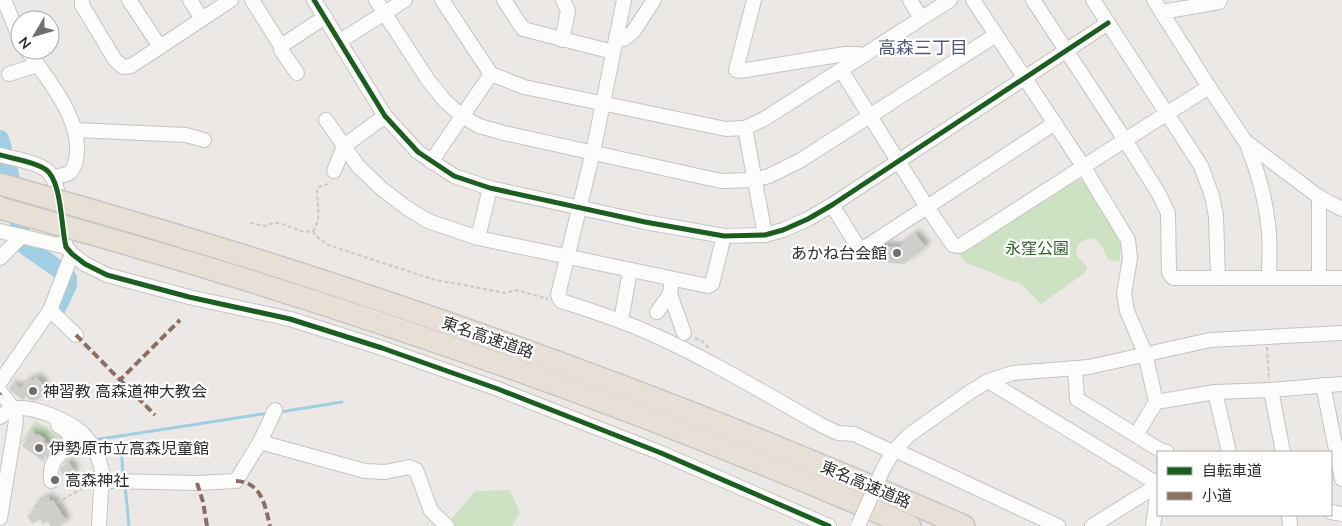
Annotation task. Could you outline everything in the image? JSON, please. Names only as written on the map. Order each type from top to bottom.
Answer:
[{"type":"highway","name":"東名高速道路","points":[[0,184],[373,297],[522,348],[678,406],[792,452],[964,526]]},
{"type":"highway","name":"東名高速道路","points":[[0,208],[358,315],[518,369],[670,427],[910,526]]},
{"type":"street","points":[[4,0],[10,15]]},
{"type":"street","points":[[82,0],[82,5],[115,60],[123,67],[131,66],[231,0]]},
{"type":"street","points":[[129,0],[160,47]]},
{"type":"street","points":[[190,0],[202,19]]},
{"type":"street","points":[[252,0],[296,73]]},
{"type":"street","points":[[314,0],[385,116],[418,152],[454,176],[490,188],[645,222],[724,236],[765,234],[783,230],[808,219],[1108,23]]},
{"type":"street","points":[[376,0],[428,80],[462,116],[479,126],[721,181],[754,180],[770,176],[801,160],[996,35]]},
{"type":"street","points":[[340,41],[405,0]]},
{"type":"street","points":[[442,0],[491,74],[524,87],[726,129],[744,128],[764,119],[950,0]]},
{"type":"street","points":[[504,0],[523,29],[562,40],[614,45],[624,40],[633,32],[654,0]]},
{"type":"street","points":[[562,40],[568,11],[563,0]]},
{"type":"street","points":[[624,0],[593,152],[558,295],[561,301],[621,321],[676,345],[838,433],[854,434],[1058,526]]},
{"type":"street","points":[[754,0],[736,70],[740,71],[845,54],[858,54],[861,57]]},
{"type":"street","points":[[910,0],[921,18]]},
{"type":"street","points":[[973,0],[1083,166],[1128,240],[1130,258],[1124,294],[1127,310],[1144,353],[1156,402],[1136,435]]},
{"type":"street","points":[[1033,0],[1159,194],[1168,213],[1168,273],[1173,278],[1342,278]]},
{"type":"street","points":[[1092,0],[1200,166],[1212,196],[1216,216],[1218,278]]},
{"type":"street","points":[[1154,0],[1245,141],[1256,165],[1265,199],[1269,226],[1269,278]]},
{"type":"street","points":[[1162,12],[1219,2],[1220,0]]},
{"type":"street","points":[[281,46],[324,17]]},
{"type":"street","points":[[34,60],[70,116],[76,130],[78,152],[75,165],[69,172],[54,178]]},
{"type":"street","points":[[9,74],[37,65]]},
{"type":"street","points":[[841,70],[927,207],[953,245],[960,246],[1209,87]]},
{"type":"street","points":[[432,162],[491,74]]},
{"type":"street","points":[[334,171],[344,146],[385,116]]},
{"type":"street","points":[[326,120],[358,166],[376,184],[407,208],[428,221],[478,238],[708,286],[712,284],[724,236]]},
{"type":"street","points":[[832,205],[858,247],[864,248],[1055,123]]},
{"type":"street","points":[[744,128],[765,234]]},
{"type":"street","points":[[76,130],[186,135],[204,140]]},
{"type":"street","points":[[1245,141],[1319,197],[1342,208]]},
{"type":"street","points":[[0,155],[45,168],[54,178],[69,251],[50,310],[0,382]]},
{"type":"street","points":[[478,238],[490,188]]},
{"type":"street","points":[[1319,197],[1319,278]]},
{"type":"street","points":[[0,231],[69,251],[85,264],[106,275],[208,302],[290,319],[382,348],[498,389],[652,450],[829,526]]},
{"type":"street","points":[[0,258],[22,236]]},
{"type":"street","points":[[621,321],[630,270]]},
{"type":"street","points":[[672,279],[670,294],[684,333]]},
{"type":"street","points":[[657,312],[670,294]]},
{"type":"street","points":[[50,310],[76,335]]},
{"type":"street","points":[[858,525],[883,469],[894,451],[909,435],[988,381],[1013,373],[1089,367],[1144,353],[1210,340],[1342,333]]},
{"type":"street","points":[[1075,368],[1077,399],[1165,451]]},
{"type":"street","points":[[988,381],[1157,484]]},
{"type":"street","points":[[1156,402],[1215,392],[1271,390],[1342,384]]},
{"type":"street","points":[[1324,385],[1342,479]]},
{"type":"street","points":[[1271,390],[1283,451]]},
{"type":"street","points":[[0,392],[16,414],[16,427],[0,518]]},
{"type":"street","points":[[1215,392],[1229,451]]},
{"type":"street","points":[[0,417],[13,409],[22,408],[64,420],[86,437],[101,465],[102,478],[98,526]]},
{"type":"street","points":[[102,478],[110,481],[236,481],[260,442],[275,410]]},
{"type":"street","points":[[46,414],[47,420],[61,427],[70,436],[66,448],[52,464],[51,481]]},
{"type":"street","points":[[260,442],[365,471],[385,472],[410,467],[416,470],[431,511],[447,526]]},
{"type":"street","points":[[1092,526],[1157,486]]},
{"type":"street","points":[[1153,526],[1157,496]]},
{"type":"street","points":[[0,522],[2,526]]},
{"type":"path","points":[[250,223],[265,226],[280,223],[304,232],[313,231],[317,226],[318,215],[316,190],[319,187],[330,184],[334,171]]},
{"type":"path","points":[[313,231],[315,235],[328,245],[432,279],[505,292],[517,290],[550,299]]},
{"type":"path","points":[[1043,242],[1050,237]]},
{"type":"path","points":[[1267,351],[1268,375]]},
{"type":"path","points":[[57,503],[76,492]]},
{"type":"green space","name":"永窪公園","points":[[1075,178],[1084,180],[1121,237],[1120,262],[1108,260],[1102,246],[1094,238],[1083,240],[1077,247],[1076,255],[1087,267],[1086,272],[1041,304],[1020,283],[965,262],[958,252]]},
{"type":"green space","points":[[35,421],[63,437],[66,442],[60,449],[32,430],[20,444]]},
{"type":"green space","points":[[510,490],[520,513],[512,526],[445,526],[476,491]]},
{"type":"building","name":"あかね台会館","points":[[915,234],[926,247],[904,264],[875,262],[875,251],[882,246],[899,247]]},
{"type":"building","name":"神習教 高森道神大教会","points":[[36,377],[45,386],[42,388],[44,390],[41,393],[43,395],[35,401],[30,400],[26,396],[24,400],[21,399],[9,389],[12,384],[19,389],[30,379],[32,381]]},
{"type":"building","name":"伊勢原市立高森児童館","points":[[31,432],[45,439],[43,441],[53,448],[48,456],[45,452],[44,462],[22,446]]},
{"type":"building","points":[[68,462],[75,471],[67,480],[60,471]]},
{"type":"building","points":[[48,497],[51,502],[53,500],[66,521],[60,526],[51,526],[47,522],[43,524],[40,519],[32,524],[27,516],[36,511],[33,506]]},
{"type":"waterway","points":[[0,139],[3,149]]},
{"type":"waterway","points":[[8,165],[20,229]]},
{"type":"waterway","points":[[21,243],[61,271]]},
{"type":"waterway","points":[[56,310],[68,285],[68,278]]},
{"type":"waterway","points":[[280,412],[342,402]]},
{"type":"waterway","points":[[94,440],[269,413]]},
{"type":"waterway","points":[[121,443],[123,476]]},
{"type":"waterway","points":[[125,485],[129,526]]},
{"type":"marked path","points":[[76,335],[120,380],[180,320]]},
{"type":"marked path","points":[[120,380],[155,415]]},
{"type":"marked path","points":[[236,481],[245,482],[257,490],[264,503],[270,526]]},
{"type":"marked path","points":[[197,483],[203,502],[207,526]]},
{"type":"cycle path","points":[[314,0],[385,116],[418,152],[454,176],[490,188],[645,222],[724,236],[765,235],[783,230],[808,219],[1108,23]]},
{"type":"cycle path","points":[[0,155],[35,164],[51,174],[58,193],[66,247],[85,264],[107,275],[189,297],[290,319],[382,348],[498,389],[661,453],[829,526]]},
{"type":"place","name":"あかね台会館","points":[[897,253]]},
{"type":"place","name":"神習教 高森道神大教会","points":[[33,391]]},
{"type":"place","name":"伊勢原市立高森児童館","points":[[39,448]]},
{"type":"place","name":"高森神社","points":[[55,480]]},
{"type":"district","name":"高森三丁目","points":[[923,48]]}]
